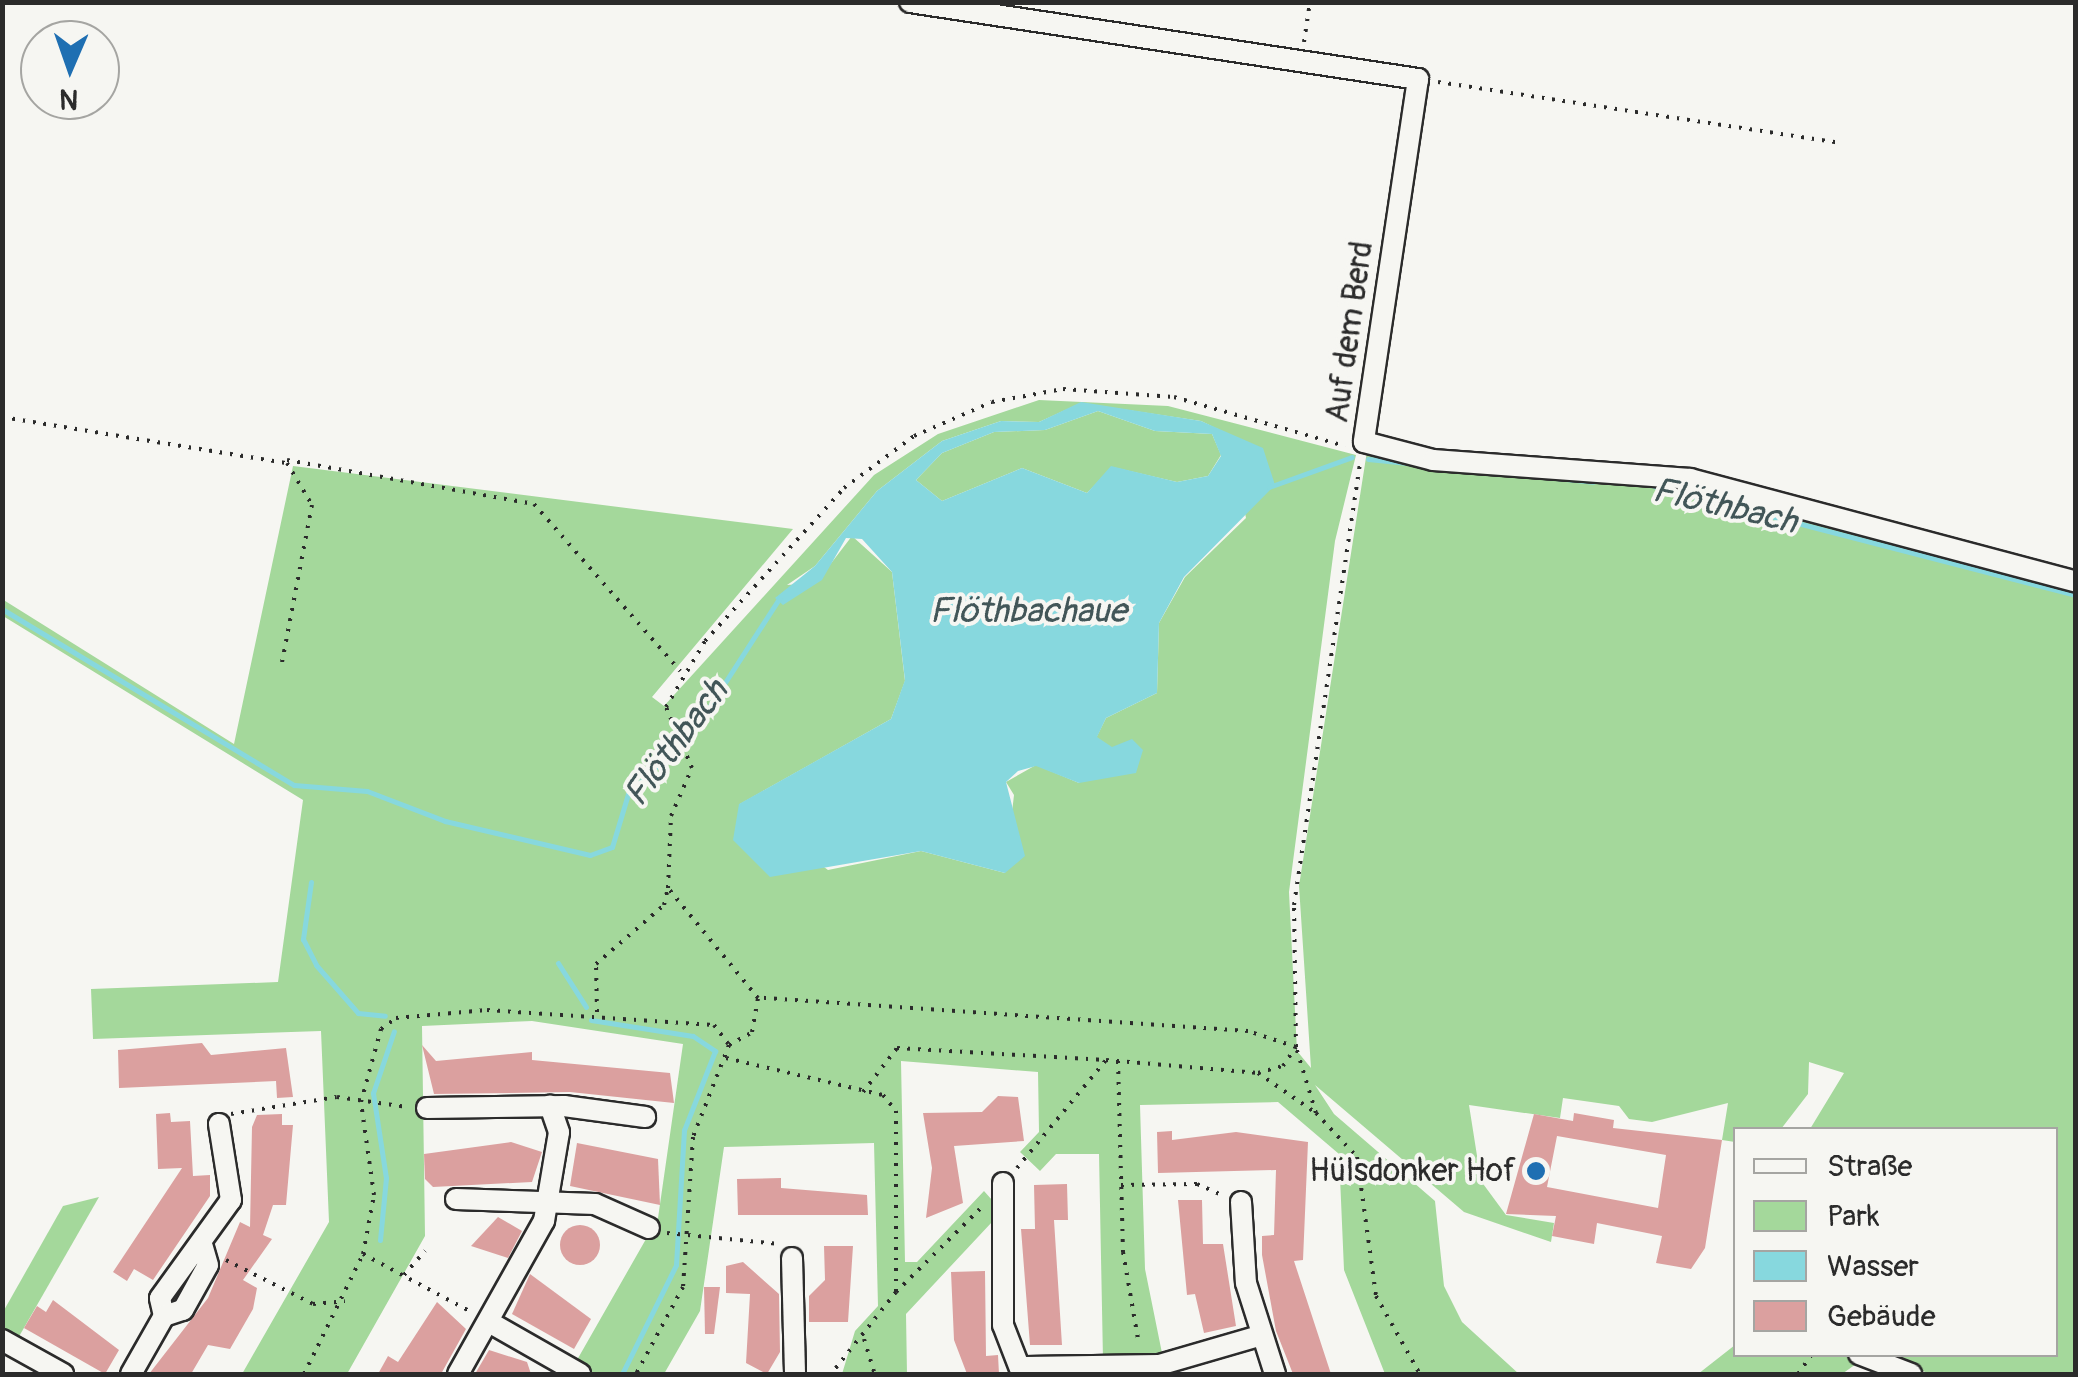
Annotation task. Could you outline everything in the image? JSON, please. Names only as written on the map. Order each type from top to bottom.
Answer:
[{"type":"street","points":[[910,2],[1418,79]]},
{"type":"street","name":"Auf dem Berd","points":[[1418,79],[1364,442],[1432,460],[1690,479],[2076,582]]},
{"type":"street","points":[[458,1374],[550,1199],[559,1132],[550,1106]]},
{"type":"street","points":[[426,1108],[550,1106],[645,1117]]},
{"type":"street","points":[[131,1374],[164,1316],[160,1298],[186,1252],[203,1246],[230,1200],[219,1124]]},
{"type":"street","points":[[1004,1184],[1004,1327],[1024,1371],[1141,1365],[1259,1336]]},
{"type":"street","points":[[456,1199],[550,1199],[606,1207],[649,1228]]},
{"type":"street","points":[[1240,1202],[1259,1336],[1275,1374]]},
{"type":"street","points":[[792,1258],[795,1374]]},
{"type":"street","points":[[488,1322],[580,1374]]},
{"type":"street","points":[[2,1340],[63,1374]]},
{"type":"street","points":[[1867,1357],[1911,1374]]},
{"type":"path","points":[[1301,60],[1310,2]]},
{"type":"path","points":[[1418,79],[1840,144]]},
{"type":"path","points":[[598,1014],[596,964],[664,904],[668,888],[671,816],[692,768],[686,747],[674,734],[666,707],[680,672],[844,488],[914,436],[992,402],[1063,389],[1174,398],[1362,450]]},
{"type":"path","points":[[2,417],[279,459],[534,504],[680,672]]},
{"type":"path","points":[[279,459],[301,476],[312,505],[282,662]]},
{"type":"path","points":[[1316,1112],[1296,1048],[1294,905],[1359,464]]},
{"type":"path","points":[[668,888],[758,998],[1248,1031],[1296,1048]]},
{"type":"path","points":[[636,1374],[683,1287],[692,1137],[729,1045],[752,1032],[758,998]]},
{"type":"path","points":[[304,1374],[345,1300],[363,1254],[374,1195],[364,1103],[376,1042],[396,1018],[598,1014],[714,1025],[729,1045]]},
{"type":"path","points":[[862,1092],[897,1048],[1258,1073],[1283,1066],[1296,1048]]},
{"type":"path","points":[[725,1058],[883,1095],[896,1111],[896,1292]]},
{"type":"path","points":[[831,1374],[864,1339],[896,1292],[1004,1184],[1106,1060]]},
{"type":"path","points":[[1118,1061],[1121,1186],[1141,1365]]},
{"type":"path","points":[[1258,1073],[1316,1112],[1357,1157],[1376,1296],[1420,1374]]},
{"type":"path","points":[[219,1124],[243,1106],[364,1103],[426,1108]]},
{"type":"path","points":[[1121,1186],[1197,1184],[1240,1202]]},
{"type":"path","points":[[672,1234],[772,1237],[792,1258]]},
{"type":"path","points":[[203,1246],[287,1294],[345,1300]]},
{"type":"path","points":[[404,1275],[425,1251]]},
{"type":"path","points":[[363,1254],[488,1322]]},
{"type":"path","points":[[864,1339],[874,1374]]},
{"type":"green space","points":[[1039,400],[1168,406],[1356,455],[1335,541],[1289,892],[1297,1051],[1311,1068],[1299,886],[1367,451],[1652,478],[2075,589],[2075,1374],[1931,1374],[1884,1357],[2058,1357],[2058,1127],[1811,1127],[1844,1073],[1809,1062],[1808,1094],[1783,1127],[1733,1127],[1733,1142],[1722,1140],[1728,1103],[1652,1122],[1629,1119],[1619,1106],[1563,1098],[1560,1118],[1469,1105],[1481,1181],[1506,1215],[1554,1223],[1551,1242],[1464,1212],[1315,1085],[1334,1114],[1435,1201],[1444,1286],[1462,1322],[1519,1374],[1385,1374],[1344,1270],[1339,1154],[1278,1102],[1140,1105],[1145,1269],[1163,1358],[1103,1360],[1099,1154],[1056,1154],[1040,1171],[1020,1152],[1039,1132],[1038,1072],[901,1061],[905,1262],[917,1262],[984,1191],[992,1200],[992,1222],[906,1314],[907,1374],[842,1374],[855,1331],[878,1306],[874,1143],[724,1147],[700,1311],[664,1374],[591,1374],[577,1360],[658,1218],[683,1044],[532,1021],[422,1026],[425,1236],[347,1374],[242,1374],[329,1222],[321,1031],[93,1039],[91,989],[278,982],[303,800],[3,616],[2,599],[234,744],[293,466],[793,529],[652,697],[664,706],[874,475],[938,434]],"holes":[[[1081,403],[1201,421],[1230,435],[1246,518],[1185,577],[1159,623],[1157,693],[1106,718],[1096,738],[1112,748],[1079,783],[1036,765],[1006,782],[1014,795],[1005,873],[921,851],[828,870],[740,804],[891,719],[905,681],[892,572],[852,536],[816,583],[787,585],[815,566],[877,491],[942,441],[1001,421],[1039,422]]]},
{"type":"green space","points":[[1098,411],[1155,431],[1212,434],[1221,455],[1208,476],[1177,482],[1112,467],[1087,493],[1022,468],[942,501],[916,480],[942,453],[994,432],[1045,430]]},
{"type":"green space","points":[[99,1197],[17,1340],[3,1332],[3,1312],[63,1206]]},
{"type":"green space","points":[[1733,1347],[1733,1357],[1846,1357],[1893,1374],[1856,1364],[1842,1374],[1698,1374]]},
{"type":"water","name":"Flöthbachaue","points":[[1081,402],[1201,421],[1263,448],[1275,485],[1184,577],[1159,623],[1157,693],[1106,718],[1097,737],[1112,747],[1132,739],[1143,750],[1136,773],[1079,783],[1036,766],[1018,771],[1006,782],[1025,856],[1005,873],[921,851],[770,877],[733,840],[739,804],[891,719],[905,680],[892,572],[862,539],[846,538],[822,580],[783,605],[775,598],[815,566],[877,491],[942,441],[1001,421],[1039,422]],"holes":[[[1098,411],[1155,431],[1212,434],[1221,456],[1208,476],[1177,482],[1111,466],[1087,493],[1022,468],[942,501],[916,480],[942,453],[994,432],[1045,430]]]},
{"type":"building","points":[[202,1043],[211,1055],[286,1048],[293,1097],[277,1098],[276,1081],[119,1088],[118,1050]]},
{"type":"building","points":[[422,1045],[436,1061],[532,1052],[532,1060],[670,1073],[674,1103],[570,1092],[434,1094]]},
{"type":"building","points":[[998,1096],[1018,1097],[1024,1141],[954,1146],[963,1203],[926,1218],[932,1168],[923,1113],[982,1112]]},
{"type":"building","points":[[170,1113],[171,1122],[190,1121],[193,1176],[210,1175],[210,1196],[153,1280],[134,1269],[127,1281],[113,1272],[182,1168],[158,1169],[156,1114]]},
{"type":"building","points":[[1574,1113],[1614,1120],[1613,1128],[1722,1140],[1705,1248],[1691,1269],[1656,1263],[1662,1236],[1597,1223],[1594,1244],[1552,1236],[1556,1216],[1506,1214],[1534,1114],[1573,1121]],"holes":[[[1557,1136],[1666,1155],[1658,1208],[1547,1187]]]},
{"type":"building","points":[[282,1114],[282,1125],[293,1125],[286,1205],[273,1205],[263,1235],[272,1239],[243,1280],[257,1288],[253,1309],[230,1349],[208,1345],[191,1374],[149,1374],[208,1298],[240,1222],[250,1227],[252,1127],[257,1115]]},
{"type":"building","points":[[1172,1131],[1172,1140],[1236,1132],[1308,1142],[1303,1260],[1294,1261],[1331,1374],[1293,1374],[1276,1331],[1262,1236],[1274,1235],[1276,1170],[1158,1173],[1157,1132]]},
{"type":"building","points":[[511,1142],[542,1152],[532,1182],[433,1187],[425,1179],[424,1154]]},
{"type":"building","points":[[577,1143],[658,1159],[660,1205],[570,1186]]},
{"type":"building","points":[[781,1178],[781,1188],[867,1195],[868,1215],[738,1215],[737,1179]]},
{"type":"building","points":[[1067,1184],[1068,1220],[1054,1220],[1062,1345],[1030,1345],[1021,1229],[1035,1229],[1034,1185]]},
{"type":"building","points":[[1178,1200],[1202,1200],[1203,1244],[1223,1244],[1236,1326],[1204,1333],[1195,1294],[1187,1295]]},
{"type":"building","points":[[498,1217],[522,1231],[508,1258],[471,1246]]},
{"type":"building","points":[[580,1225],[594,1231],[600,1245],[594,1259],[580,1265],[566,1259],[560,1245],[566,1231]]},
{"type":"building","points":[[824,1246],[853,1246],[848,1322],[809,1322],[809,1296],[825,1280]]},
{"type":"building","points":[[743,1262],[779,1294],[780,1352],[767,1374],[746,1363],[750,1294],[726,1293],[726,1266]]},
{"type":"building","points":[[985,1271],[986,1356],[998,1355],[999,1374],[967,1374],[954,1340],[951,1272]]},
{"type":"building","points":[[530,1274],[591,1319],[574,1349],[512,1314]]},
{"type":"building","points":[[704,1287],[720,1287],[714,1334],[705,1334]]},
{"type":"building","points":[[53,1300],[119,1350],[105,1374],[24,1328],[37,1306],[46,1312]]},
{"type":"building","points":[[437,1302],[466,1329],[441,1374],[378,1374],[388,1356],[398,1362]]},
{"type":"building","points":[[489,1350],[527,1362],[531,1374],[475,1374]]},
{"type":"waterway","name":"Flöthbach","points":[[1269,487],[1352,457]]},
{"type":"waterway","name":"Flöthbach","points":[[1368,459],[1593,482]]},
{"type":"waterway","name":"Flöthbach","points":[[1654,486],[2076,595]]},
{"type":"waterway","name":"Flöthbach","points":[[2,609],[294,785],[367,791],[445,821],[590,855],[612,847],[628,794],[695,729],[780,597]]},
{"type":"waterway","points":[[311,882],[303,939],[316,965],[358,1013],[385,1016]]},
{"type":"waterway","points":[[558,963],[586,1007]]},
{"type":"waterway","points":[[591,1020],[693,1036],[715,1051],[684,1130],[676,1265],[622,1374]]},
{"type":"waterway","points":[[380,1240],[386,1178],[373,1093],[394,1031]]},
{"type":"place","name":"Hülsdonker Hof","points":[[1536,1171]]}]
